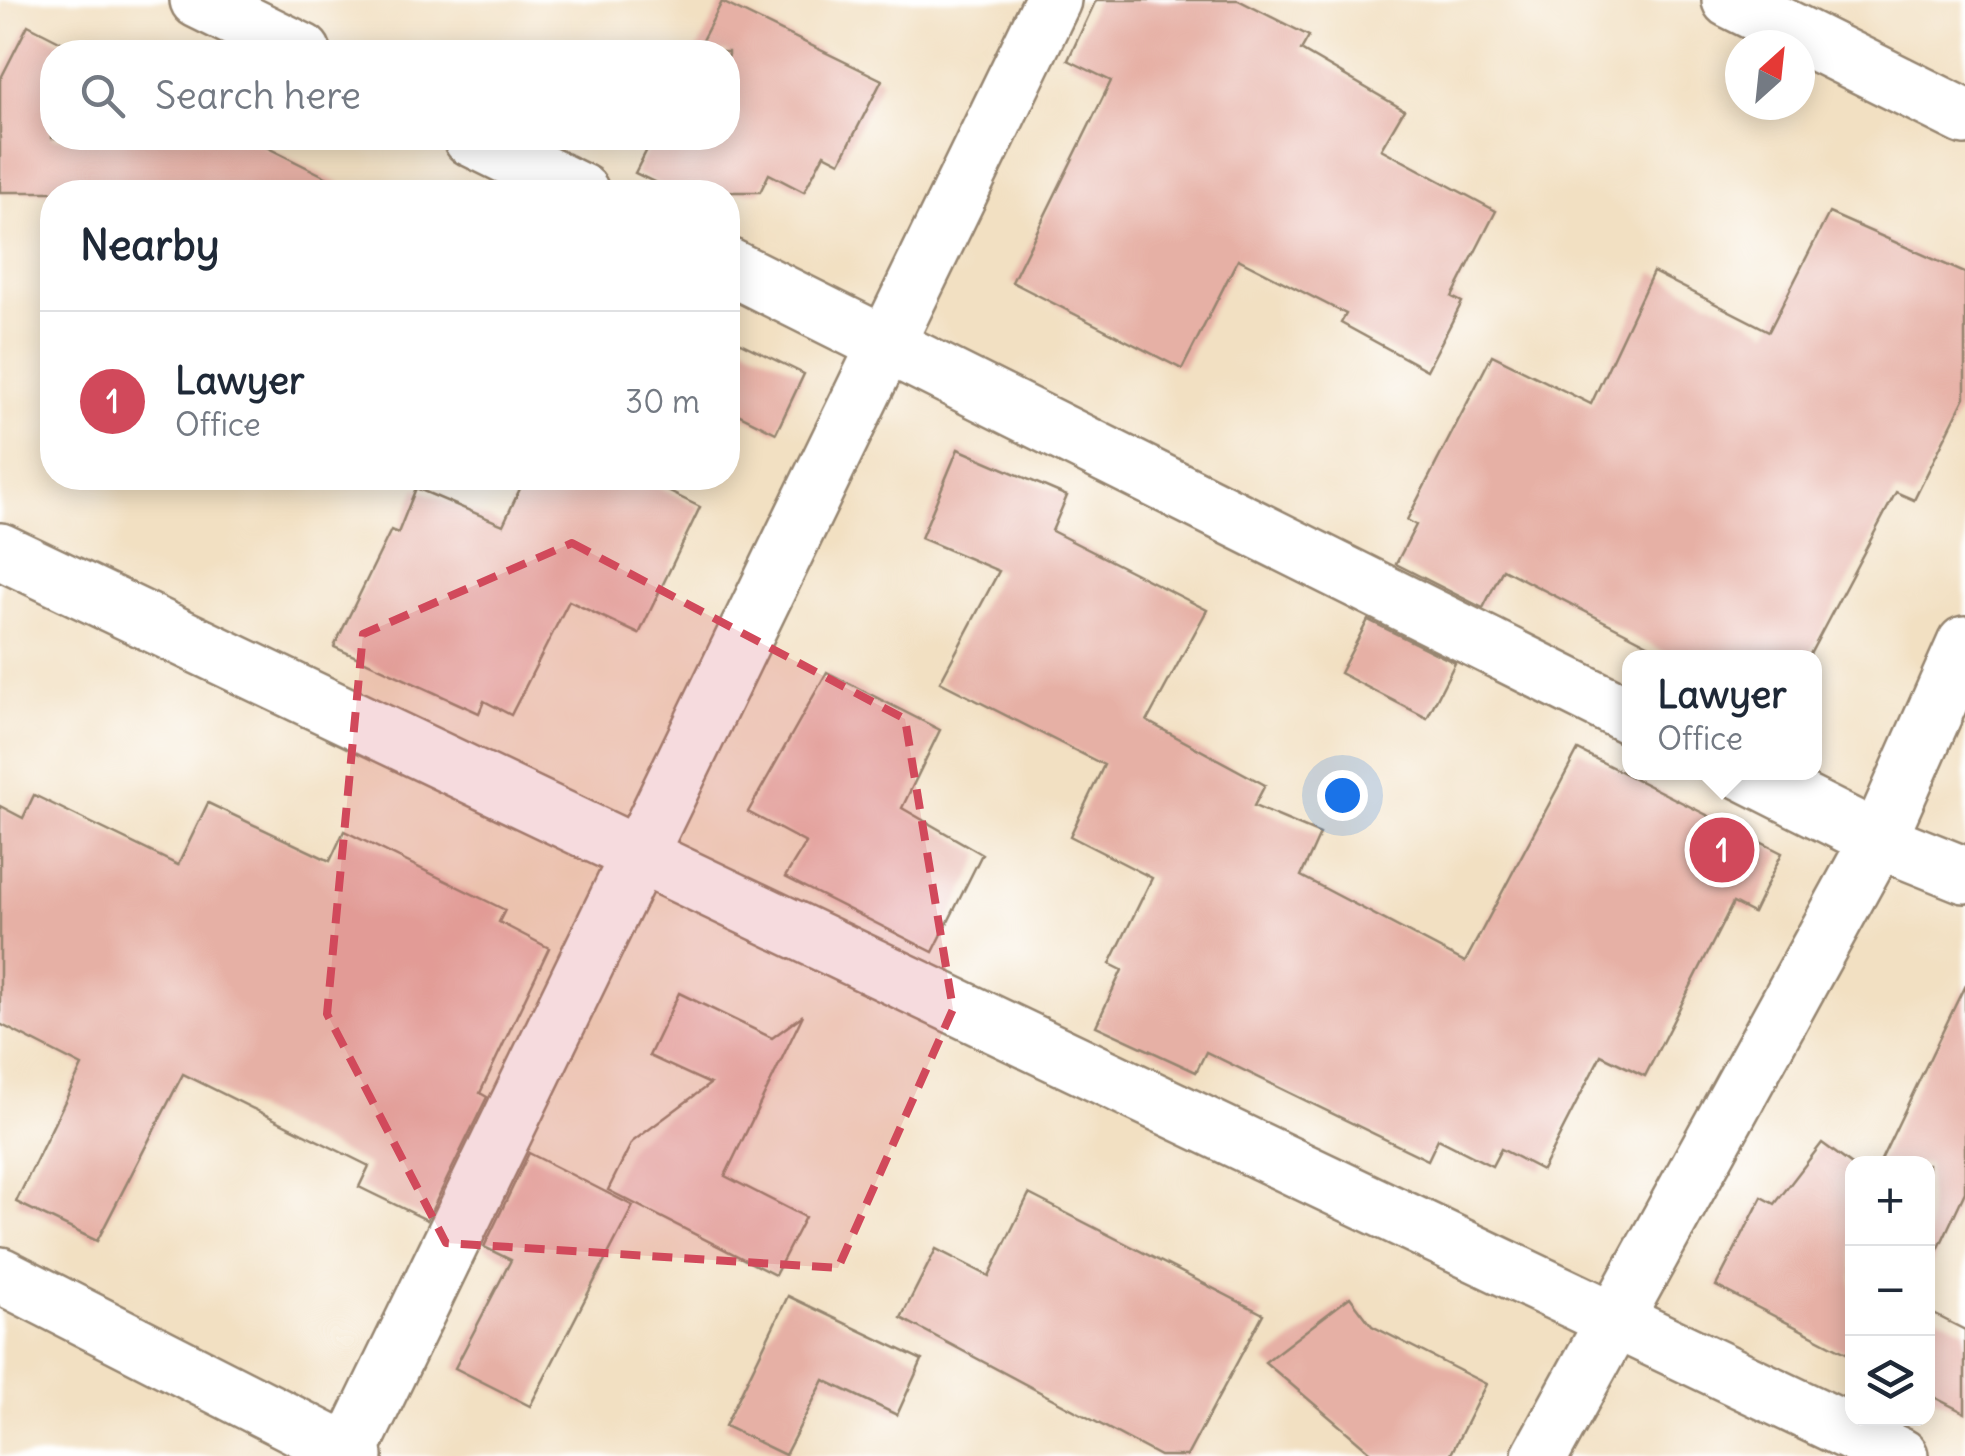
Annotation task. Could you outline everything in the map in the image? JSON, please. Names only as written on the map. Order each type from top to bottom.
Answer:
[{"type":"street","points":[[198,0],[278,40]]},
{"type":"street","points":[[0,1275],[352,1454],[1053,0]]},
{"type":"street","points":[[1730,0],[1965,116]]},
{"type":"street","points":[[496,150],[557,180]]},
{"type":"street","points":[[740,272],[1622,712]]},
{"type":"street","points":[[0,552],[1900,1456]]},
{"type":"street","points":[[1540,1456],[1878,840],[1965,644]]},
{"type":"street","points":[[1759,780],[1878,840],[1965,875]]},
{"type":"highlighted area","points":[[572,543],[905,719],[953,1009],[838,1268],[446,1243],[327,1014],[363,634]]},
{"type":"building","points":[[1096,0],[1238,0],[1309,36],[1301,50],[1404,110],[1381,149],[1496,211],[1452,297],[1462,302],[1427,370],[1341,323],[1346,314],[1238,259],[1182,369],[1012,282],[1111,81],[1068,60]]},
{"type":"building","points":[[722,2],[882,80],[840,162],[824,154],[804,192],[769,174],[760,192],[740,192],[740,180],[650,180],[635,173],[647,150],[740,150],[740,40],[702,40]]},
{"type":"building","points":[[28,25],[57,40],[40,40],[40,150],[272,150],[332,180],[40,180],[40,192],[0,192],[0,80]]},
{"type":"building","points":[[1829,213],[1965,273],[1965,397],[1914,500],[1896,492],[1812,650],[1660,650],[1503,569],[1483,608],[1396,564],[1416,525],[1407,520],[1492,355],[1591,404],[1653,272],[1769,331]]},
{"type":"building","points":[[740,343],[804,374],[776,433],[740,415]]},
{"type":"building","points":[[958,449],[1067,496],[1052,531],[1207,610],[1147,721],[1265,785],[1254,806],[1320,834],[1301,876],[1465,962],[1578,750],[1622,772],[1622,780],[1637,780],[1782,853],[1753,913],[1733,903],[1645,1076],[1601,1055],[1542,1170],[1501,1149],[1492,1166],[1438,1139],[1428,1160],[1206,1052],[1196,1072],[1096,1026],[1122,970],[1110,964],[1152,878],[1070,836],[1104,765],[940,682],[999,571],[921,538]]},
{"type":"building","points":[[415,490],[503,525],[519,490],[665,490],[700,507],[639,634],[569,601],[511,715],[484,701],[479,713],[334,647],[391,530],[398,533]]},
{"type":"building","points":[[1368,620],[1455,663],[1427,718],[1340,673]]},
{"type":"building","points":[[827,672],[940,730],[902,808],[982,854],[933,952],[785,877],[806,843],[748,812]]},
{"type":"building","points":[[34,795],[178,865],[208,803],[330,861],[344,831],[505,910],[499,922],[549,948],[480,1093],[487,1097],[427,1220],[359,1187],[369,1166],[183,1074],[97,1241],[16,1202],[82,1066],[0,1024],[0,806],[23,818]]},
{"type":"building","points":[[1965,985],[1965,1192],[1935,1256],[1935,1156],[1883,1156]]},
{"type":"building","points":[[679,993],[772,1038],[803,1015],[725,1176],[805,1217],[775,1275],[608,1190],[632,1142],[710,1084],[649,1056]]},
{"type":"building","points":[[1822,1143],[1845,1160],[1845,1352],[1716,1286],[1762,1197],[1775,1204]]},
{"type":"building","points":[[529,1153],[633,1206],[530,1406],[455,1368],[511,1260],[484,1247]]},
{"type":"building","points":[[1029,1194],[1263,1314],[1187,1456],[1160,1456],[901,1318],[936,1249],[989,1276]]},
{"type":"building","points":[[788,1296],[922,1360],[897,1415],[824,1380],[785,1455],[725,1426]]},
{"type":"building","points":[[1350,1297],[1372,1326],[1486,1384],[1450,1456],[1375,1456],[1265,1362]]},
{"type":"building","points":[[1935,1315],[1965,1330],[1965,1413],[1935,1398]]},
{"type":"place","name":"Lawyer","points":[[1722,850]]}]
